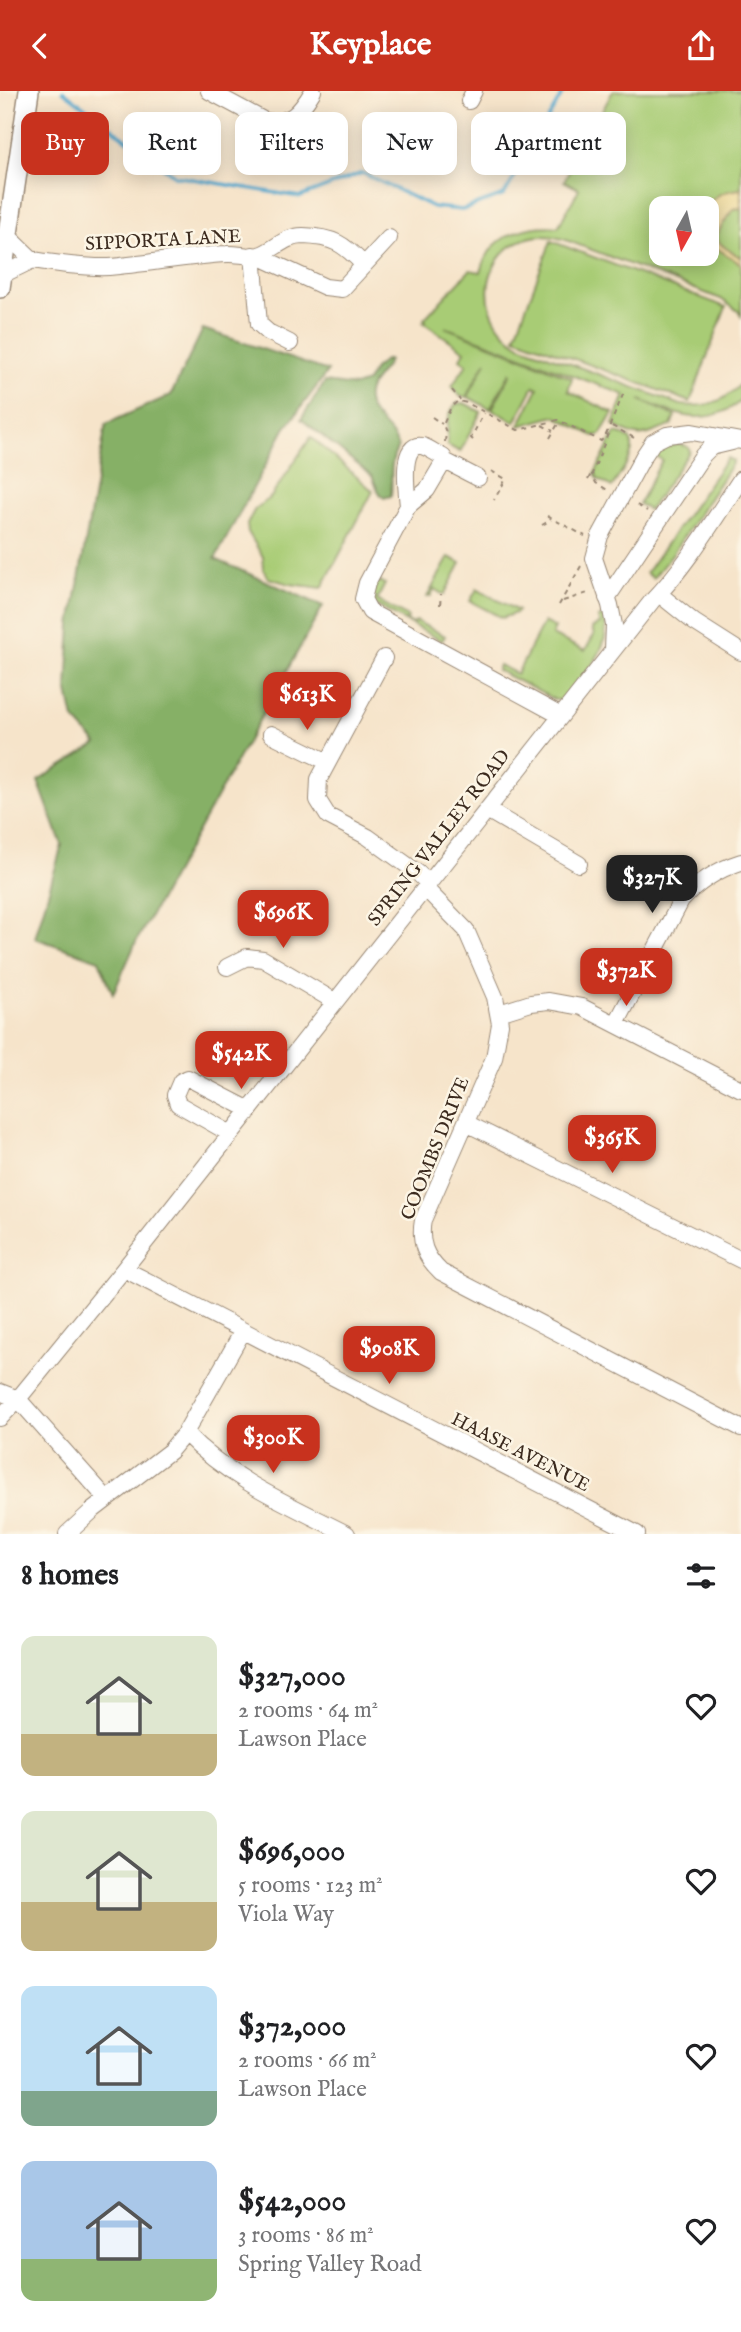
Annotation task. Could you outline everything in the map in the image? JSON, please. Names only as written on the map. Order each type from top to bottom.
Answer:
[{"type":"main road","points":[[1,281],[29,91]]},
{"type":"street","points":[[209,91],[265,121],[284,121],[301,111],[313,91]]},
{"type":"street","points":[[1,281],[33,260],[8,236]]},
{"type":"street","points":[[256,255],[278,243],[297,236],[306,236],[345,245],[364,265]]},
{"type":"street","points":[[256,255],[325,288],[342,289],[389,238]]},
{"type":"street","name":"SIPPORTA LANE","points":[[33,260],[106,267],[228,254],[256,255]]},
{"type":"street","points":[[256,255],[259,324],[290,343]]},
{"type":"street","points":[[613,650],[614,625],[601,594],[594,558],[598,544],[643,457],[653,442],[667,435],[692,432],[741,441]]},
{"type":"street","points":[[601,594],[703,455],[711,447],[741,441]]},
{"type":"street","points":[[408,506],[406,462],[410,451],[422,446],[443,457],[443,453]]},
{"type":"street","points":[[443,453],[478,478]]},
{"type":"street","points":[[443,453],[427,490],[408,506],[363,591],[363,599],[370,612],[561,716]]},
{"type":"street","name":"SPRING VALLEY ROAD","points":[[0,1418],[124,1269],[684,563],[738,489]]},
{"type":"street","points":[[408,506],[423,514]]},
{"type":"street","points":[[659,594],[694,622],[741,652]]},
{"type":"street","name":"COOMBS DRIVE","points":[[384,658],[319,779],[317,789],[323,809],[335,821],[368,837],[400,859],[466,930],[486,973],[499,1013],[499,1041],[494,1058],[423,1220],[422,1243],[426,1254],[441,1272],[741,1428]]},
{"type":"street","points":[[271,734],[328,762]]},
{"type":"street","points":[[487,810],[579,864]]},
{"type":"street","points":[[616,1024],[681,901],[693,887],[709,876],[741,862]]},
{"type":"street","points":[[227,967],[247,957],[263,959],[334,1001]]},
{"type":"street","points":[[499,1013],[531,1003],[565,1002],[582,1007],[741,1089]]},
{"type":"street","points":[[231,1134],[178,1104],[175,1095],[181,1081],[188,1078],[250,1110]]},
{"type":"street","points":[[466,1123],[741,1260]]},
{"type":"street","name":"HAASE AVENUE","points":[[124,1269],[637,1534]]},
{"type":"street","points":[[67,1534],[107,1499],[170,1451],[185,1433],[243,1331]]},
{"type":"street","points":[[0,1392],[18,1399],[107,1499]]},
{"type":"street","points":[[185,1433],[240,1479],[347,1534]]},
{"type":"path","points":[[452,390],[460,401],[520,430],[560,421],[601,441],[609,429],[625,390]]},
{"type":"path","points":[[443,453],[446,437],[443,425],[451,407],[460,401]]},
{"type":"path","points":[[473,440],[471,438],[485,412]]},
{"type":"path","points":[[432,417],[443,425]]},
{"type":"path","points":[[550,438],[560,421]]},
{"type":"path","points":[[540,424],[554,432]]},
{"type":"path","points":[[572,434],[575,429]]},
{"type":"path","points":[[588,480],[607,442],[609,429]]},
{"type":"path","points":[[588,442],[591,437]]},
{"type":"path","points":[[637,440],[638,446]]},
{"type":"path","points":[[592,471],[596,483],[613,493]]},
{"type":"path","points":[[637,505],[648,512]]},
{"type":"path","points":[[547,516],[589,538]]},
{"type":"path","points":[[542,525],[552,519]]},
{"type":"path","points":[[585,560],[559,604],[565,600],[601,594]]},
{"type":"path","points":[[440,605],[441,594]]},
{"type":"green space","points":[[613,91],[741,91],[741,316],[721,299],[563,239],[539,236],[518,242],[503,254],[492,271],[488,290],[491,310],[501,329],[520,345],[681,405],[698,406],[714,402],[729,395],[741,383],[741,401],[715,415],[691,417],[640,400],[675,416],[671,426],[640,436],[613,425],[625,395],[445,327],[572,378],[568,391],[613,413],[600,435],[594,436],[555,416],[519,426],[538,388],[534,386],[515,422],[492,409],[510,373],[490,409],[468,397],[486,361],[466,397],[461,397],[452,386],[467,364],[460,359],[465,351],[423,322],[426,321],[424,319],[470,270],[481,272],[486,258],[500,241],[518,231],[558,227],[579,189],[564,181],[567,175],[626,175],[626,112],[602,112]]},
{"type":"green space","points":[[551,241],[726,307],[690,402],[515,337]]},
{"type":"green space","points":[[203,329],[328,371],[285,429],[215,559],[323,606],[136,942],[113,994],[99,960],[35,938],[62,845],[38,781],[97,744],[74,719],[67,687],[71,625],[106,424],[171,395]]},
{"type":"green space","points":[[389,360],[371,385],[368,394],[371,409],[391,433],[398,447],[392,465],[391,496],[384,498],[372,476],[301,419],[325,382],[355,386],[367,382],[374,369]]},
{"type":"green space","points":[[464,403],[481,412],[460,452],[447,445],[448,424],[456,404]]},
{"type":"green space","points":[[615,433],[631,441],[632,448],[627,464],[612,487],[598,479],[595,473]]},
{"type":"green space","points":[[311,437],[373,491],[322,588],[268,578],[263,569],[263,557],[248,532],[247,524],[255,509],[271,497]]},
{"type":"green space","points":[[678,444],[688,447],[690,451],[649,510],[639,504],[662,460],[654,455]]},
{"type":"green space","points":[[727,458],[733,461],[731,465],[673,553],[653,578],[646,573]]},
{"type":"green space","points":[[449,557],[461,563],[444,595],[434,589],[431,596],[427,597]]},
{"type":"green space","points":[[378,581],[385,584],[377,600],[408,617],[406,620],[413,624],[416,621],[445,636],[442,641],[375,605],[371,595]]},
{"type":"green space","points":[[477,589],[518,611],[502,618],[470,601]]},
{"type":"green space","points":[[604,616],[606,628],[601,650],[587,672],[562,700],[555,700],[497,670],[499,665],[517,674],[544,622],[555,628],[552,635],[585,651],[594,635],[592,628],[600,624],[598,618]]},
{"type":"sand","points":[[741,189],[741,208],[733,209],[719,231],[718,196]]},
{"type":"sand","points":[[719,242],[741,258],[741,264],[719,250]]},
{"type":"waterway","points":[[63,91],[175,176],[300,197],[362,173],[433,207],[462,210],[504,195],[564,91]]}]
